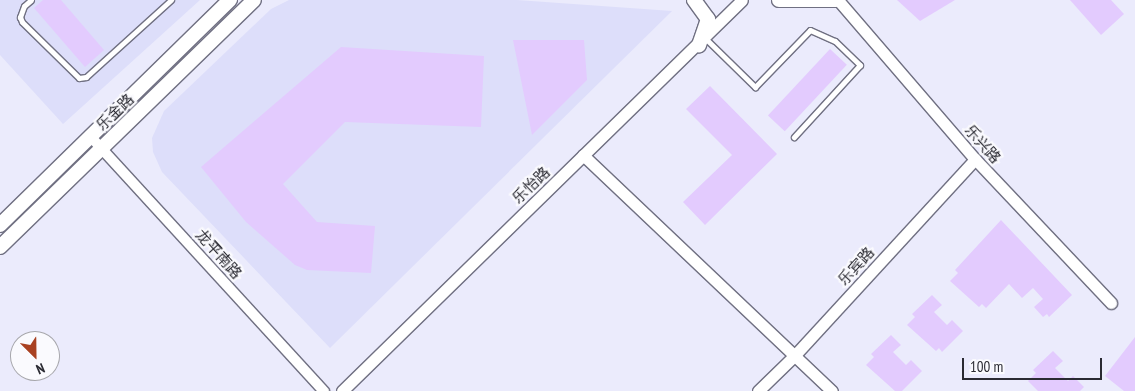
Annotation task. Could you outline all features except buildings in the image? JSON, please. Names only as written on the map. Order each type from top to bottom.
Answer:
[{"type":"main road","name":"乐金路","points":[[0,224],[230,0]]},
{"type":"main road","name":"乐金路","points":[[0,247],[254,0]]},
{"type":"main road","points":[[694,0],[708,19],[702,42]]},
{"type":"main road","points":[[779,0],[837,0]]},
{"type":"street","name":"乐怡路","points":[[342,391],[583,155],[702,42],[742,0]]},
{"type":"street","name":"乐兴路","points":[[837,0],[975,159],[1111,303]]},
{"type":"street","name":"龙平南路","points":[[91,136],[324,391]]},
{"type":"street","points":[[583,155],[832,391]]},
{"type":"street","name":"乐宾路","points":[[758,391],[795,355],[975,159]]},
{"type":"lane","points":[[31,0],[24,6],[20,17],[22,22],[79,78],[86,77],[171,0]]},
{"type":"lane","points":[[702,42],[754,87],[810,30],[835,41],[860,64],[794,137]]},
{"type":"shaded area","points":[[0,0],[200,0],[63,124],[0,55]]},
{"type":"shaded area","points":[[289,0],[517,0],[672,11],[330,348],[162,172],[153,152],[152,138],[164,111],[271,9]]}]
